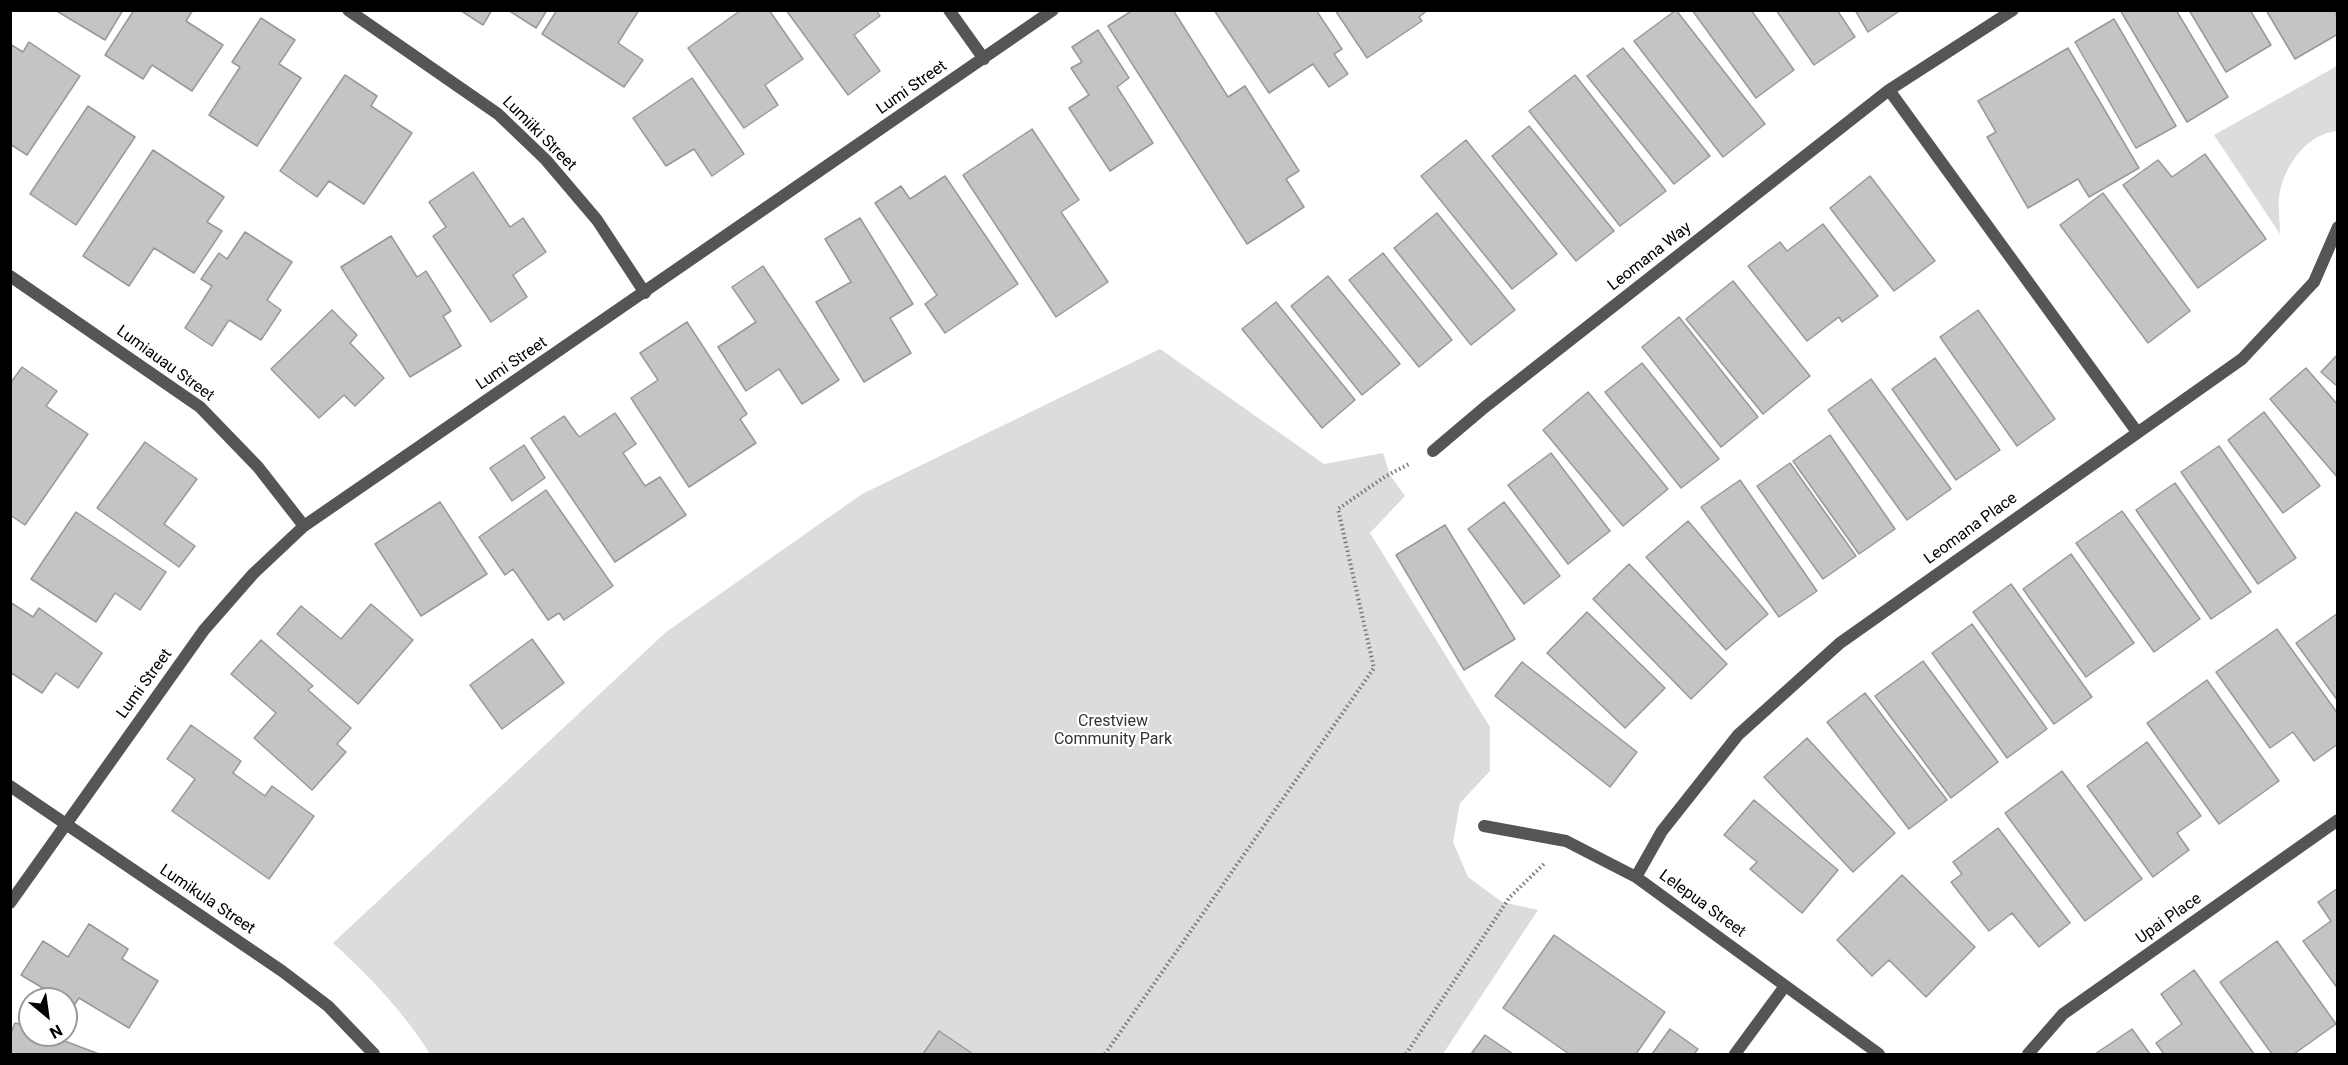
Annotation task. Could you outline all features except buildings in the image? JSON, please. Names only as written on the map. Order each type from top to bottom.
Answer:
[{"type":"street","name":"Lumiiki Street","points":[[348,10],[498,114],[546,160],[597,220],[645,293]]},
{"type":"street","points":[[949,10],[984,59]]},
{"type":"street","name":"Lumi Street","points":[[10,903],[204,630],[253,574],[304,526],[1053,10]]},
{"type":"street","name":"Leomana Way","points":[[1433,451],[1485,407],[1889,90],[2013,10]]},
{"type":"street","points":[[1889,90],[2137,432]]},
{"type":"street","name":"Leomana Place","points":[[1636,877],[1662,831],[1738,735],[1840,643],[2242,359],[2314,282],[2337,227]]},
{"type":"street","name":"Lumiauau Street","points":[[10,276],[200,407],[258,466],[304,526]]},
{"type":"street","name":"Lumikula Street","points":[[10,786],[282,971],[328,1006],[374,1054]]},
{"type":"street","name":"Upai Place","points":[[2028,1054],[2063,1014],[2337,820]]},
{"type":"street","name":"Lelepua Street","points":[[1484,826],[1566,841],[1636,877],[1879,1054]]},
{"type":"street","points":[[1735,1054],[1785,986]]},
{"type":"path","points":[[1105,1054],[1374,669],[1338,509],[1386,476],[1433,451]]},
{"type":"path","points":[[1406,1054],[1509,898],[1566,841]]},
{"type":"green space","points":[[2337,66],[2337,131],[2326,133],[2306,145],[2285,174],[2279,197],[2280,234],[2214,135]]},
{"type":"green space","name":"Crestview Community Park","points":[[1160,349],[1324,464],[1383,453],[1390,475],[1405,496],[1370,533],[1490,727],[1490,771],[1460,803],[1453,842],[1468,877],[1502,902],[1538,910],[1443,1054],[430,1054],[409,1023],[385,995],[333,943],[666,632],[862,494]]}]
